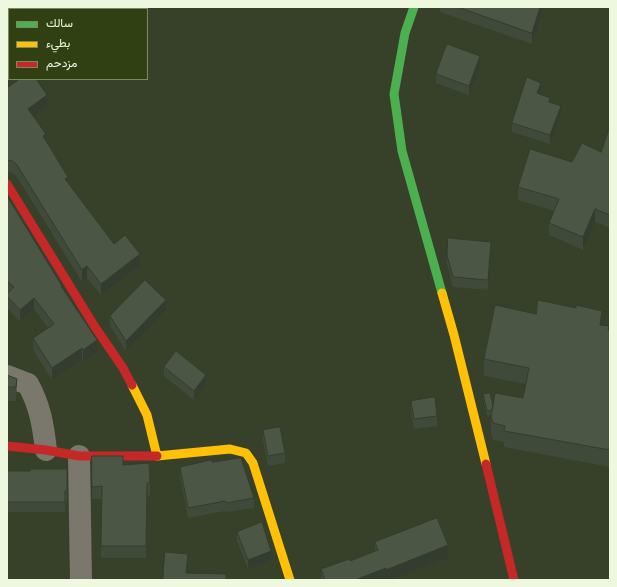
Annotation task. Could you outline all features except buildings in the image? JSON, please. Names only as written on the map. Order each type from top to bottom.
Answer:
[{"type":"street","points":[[414,7],[405,33],[394,94],[402,151],[454,335],[514,580]]},
{"type":"street","points":[[7,184],[95,327],[123,368],[147,415],[157,456]]},
{"type":"street","points":[[7,376],[28,384],[36,399],[43,422],[46,450]]},
{"type":"street","points":[[7,446],[46,450],[79,456],[157,456],[230,449],[246,453],[253,463],[290,580]]},
{"type":"street","points":[[79,456],[81,580]]},
{"type":"traffic: fast","points":[[414,7],[405,33],[394,94],[402,151],[442,293]]},
{"type":"traffic: slow","points":[[442,293],[486,464]]},
{"type":"traffic: slow","points":[[132,385],[147,415],[157,456]]},
{"type":"traffic: slow","points":[[157,456],[230,449],[246,453],[253,463],[290,580]]},
{"type":"traffic: jam","points":[[7,184],[95,327],[123,368],[132,385]]},
{"type":"traffic: jam","points":[[7,446],[46,450],[79,456],[157,456]]},
{"type":"traffic: jam","points":[[486,464],[514,580]]}]
